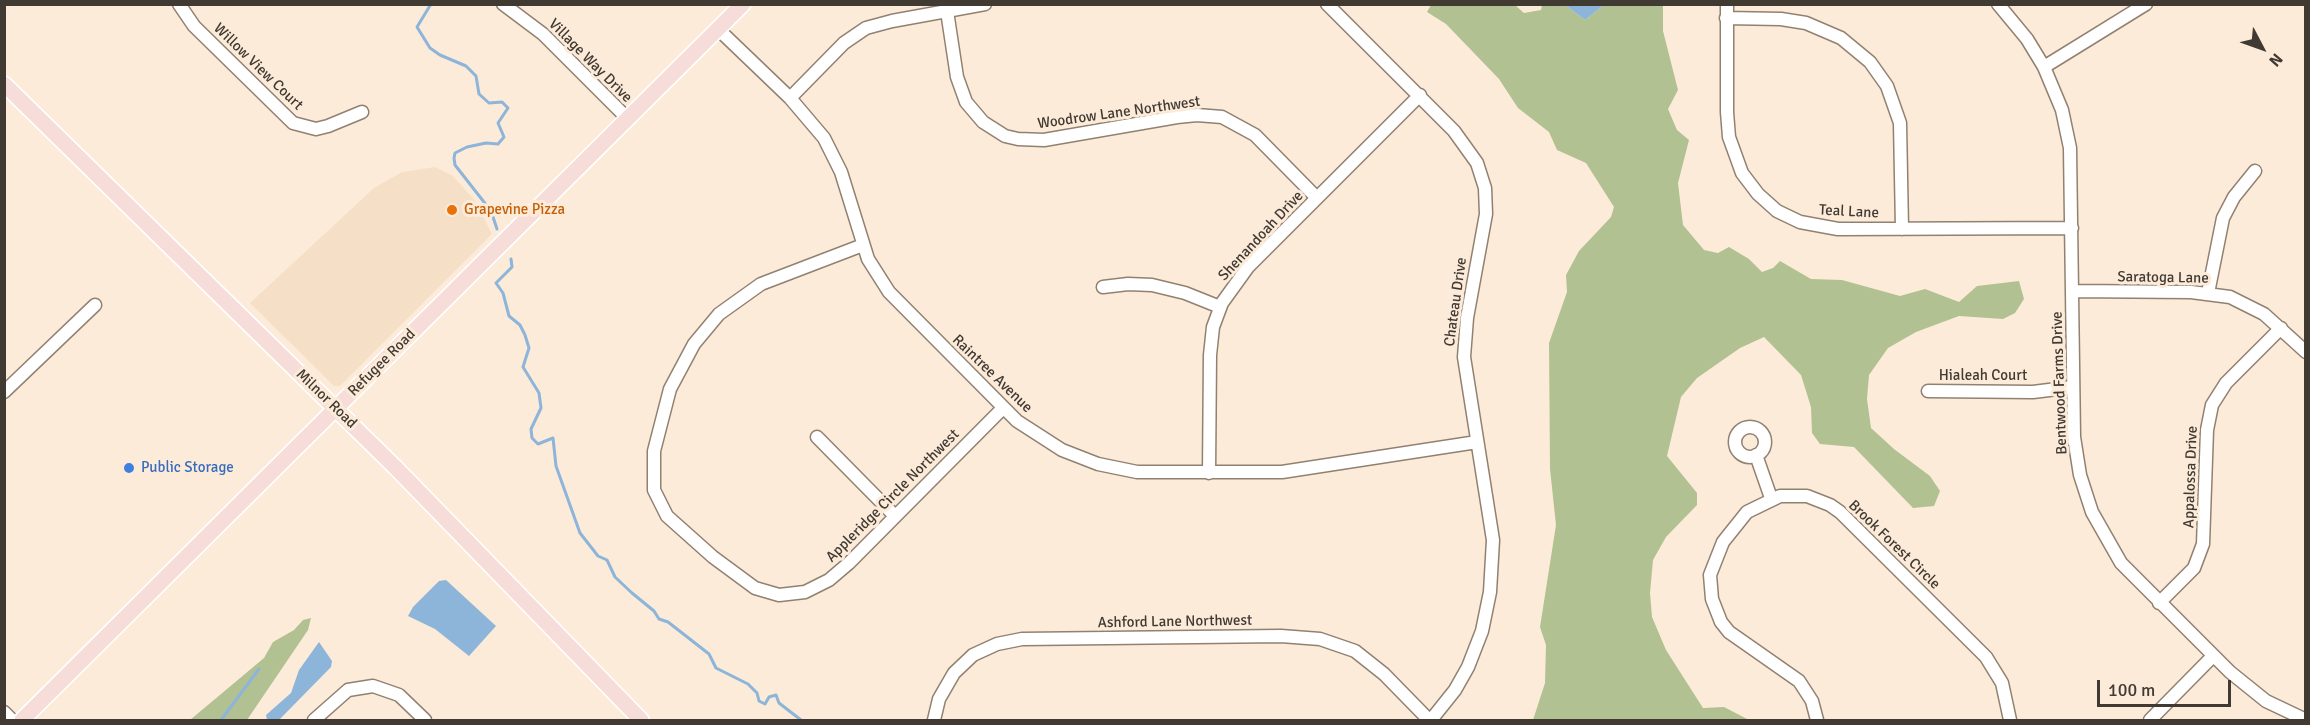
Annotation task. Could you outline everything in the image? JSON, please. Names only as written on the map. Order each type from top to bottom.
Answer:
[{"type":"main road","name":"Refugee Road","points":[[22,720],[743,4]]},
{"type":"main road","name":"Milnor Road","points":[[4,84],[336,409],[641,720]]},
{"type":"street","name":"Willow View Court","points":[[179,4],[194,26],[293,123],[316,129],[362,112]]},
{"type":"street","points":[[790,98],[831,55],[855,35],[879,24],[985,4]]},
{"type":"street","name":"Chateau Drive","points":[[1328,4],[1420,95],[1471,151],[1485,188],[1486,214],[1464,344],[1466,384],[1493,540],[1488,605],[1478,643],[1468,668],[1455,690],[1430,720]]},
{"type":"street","name":"Teal Lane","points":[[1727,4],[1728,131],[1737,161],[1749,184],[1777,211],[1812,226],[1838,230],[2072,228]]},
{"type":"street","name":"Bentwood Farms Drive","points":[[1998,4],[2027,39],[2044,67],[2062,110],[2070,148],[2076,458],[2092,512],[2121,562],[2213,656],[2260,697],[2306,720]]},
{"type":"street","points":[[2044,67],[2146,4]]},
{"type":"street","name":"Village Way Drive","points":[[508,6],[543,34],[627,118]]},
{"type":"street","name":"Woodrow Lane Northwest","points":[[947,11],[957,77],[966,102],[983,122],[1005,136],[1044,140],[1177,117],[1197,115],[1222,117],[1255,135],[1317,198]]},
{"type":"street","points":[[1726,18],[1793,20],[1818,27],[1852,45],[1875,67],[1892,95],[1900,123],[1902,230]]},
{"type":"street","name":"Raintree Avenue","points":[[718,29],[790,98],[817,128],[836,160],[862,245],[874,270],[889,292],[1003,408],[1039,437],[1098,464],[1137,472],[1209,473],[1308,470],[1477,442]]},
{"type":"street","name":"Shenandoah Drive","points":[[1209,473],[1210,355],[1213,327],[1220,307],[1248,267],[1420,95]]},
{"type":"street","points":[[2208,293],[2223,218],[2234,197],[2255,171]]},
{"type":"street","name":"Appleridge Circle Northwest","points":[[862,245],[771,278],[751,290],[710,323],[687,354],[670,389],[658,426],[652,479],[659,502],[683,532],[744,582],[767,593],[780,595],[805,592],[829,580],[1003,408]]},
{"type":"street","points":[[1104,287],[1128,284],[1152,285],[1185,293],[1220,307]]},
{"type":"street","name":"Saratoga Lane","points":[[2073,291],[2208,293],[2242,301],[2282,328],[2306,352]]},
{"type":"street","points":[[4,392],[95,305]]},
{"type":"street","name":"Appalossa Drive","points":[[2159,603],[2194,568],[2204,544],[2207,430],[2212,405],[2226,383],[2282,328]]},
{"type":"street","name":"Hialeah Court","points":[[1928,391],[2033,392],[2073,387]]},
{"type":"street","points":[[817,437],[895,516]]},
{"type":"street","points":[[1755,455],[1771,498]]},
{"type":"street","name":"Brook Forest Circle","points":[[1817,720],[1812,700],[1799,681],[1729,632],[1715,611],[1712,599],[1710,575],[1723,542],[1747,512],[1771,498],[1807,496],[1830,505],[1840,512],[1986,657],[2002,683],[2010,720]]},
{"type":"street","name":"Ashford Lane Northwest","points":[[934,720],[939,699],[954,673],[973,655],[997,644],[1022,639],[1281,636],[1320,639],[1355,651],[1384,674],[1430,720]]},
{"type":"street","points":[[2150,720],[2213,656]]},
{"type":"street","points":[[314,720],[348,690],[373,686],[399,695],[425,720]]},
{"type":"street","points":[[4,712],[12,720]]},
{"type":"shaded area","points":[[435,167],[453,176],[475,201],[492,234],[340,386],[334,386],[250,303],[374,188],[402,172]]},
{"type":"green space","points":[[1431,5],[1515,5],[1524,13],[1541,10],[1542,5],[1565,5],[1585,20],[1604,5],[1663,5],[1663,31],[1678,90],[1668,109],[1677,130],[1689,140],[1678,183],[1683,225],[1704,250],[1718,253],[1729,247],[1749,259],[1762,272],[1773,268],[1780,261],[1811,279],[1842,280],[1900,296],[1925,289],[1959,302],[1977,286],[2019,281],[2024,299],[2015,313],[2003,319],[1959,316],[1916,332],[1888,348],[1869,375],[1867,399],[1871,428],[1930,476],[1940,491],[1934,506],[1913,508],[1854,447],[1820,444],[1812,433],[1811,407],[1801,375],[1764,337],[1740,348],[1697,378],[1681,397],[1667,456],[1697,493],[1697,505],[1666,537],[1653,560],[1650,593],[1652,617],[1666,650],[1703,708],[1724,707],[1749,720],[1533,720],[1545,683],[1546,645],[1540,627],[1556,525],[1550,469],[1549,343],[1567,292],[1566,275],[1579,251],[1611,217],[1614,207],[1586,163],[1557,150],[1549,132],[1518,108],[1499,79],[1446,24],[1427,12]]},
{"type":"green space","points":[[311,618],[308,630],[247,720],[190,720],[264,658],[273,642],[294,630],[303,620]]},
{"type":"water","points":[[1565,5],[1604,5],[1585,20]]},
{"type":"water","points":[[446,580],[496,626],[469,656],[435,629],[408,616],[413,607],[439,581]]},
{"type":"water","points":[[319,642],[332,661],[331,667],[279,720],[267,720],[266,715],[291,693],[299,670]]},
{"type":"waterway","points":[[431,4],[417,27],[430,48],[466,66],[476,76],[479,94],[489,103],[502,102],[508,108],[498,123],[504,137],[498,144],[486,143],[467,147],[455,153],[454,158],[455,165],[491,211],[497,229]]},
{"type":"waterway","points":[[511,259],[512,267],[496,283],[503,293],[509,316],[520,325],[529,348],[523,367],[539,393],[541,408],[531,429],[532,438],[538,444],[553,438],[556,466],[580,533],[598,556],[607,560],[615,577],[654,611],[659,619],[668,622],[709,654],[716,668],[748,684],[757,693],[759,701],[765,704],[769,697],[776,695],[779,703],[801,720]]},
{"type":"waterway","points":[[221,720],[259,669]]},
{"type":"place","name":"Grapevine Pizza","points":[[452,210]]},
{"type":"place","name":"Public Storage","points":[[129,468]]}]
